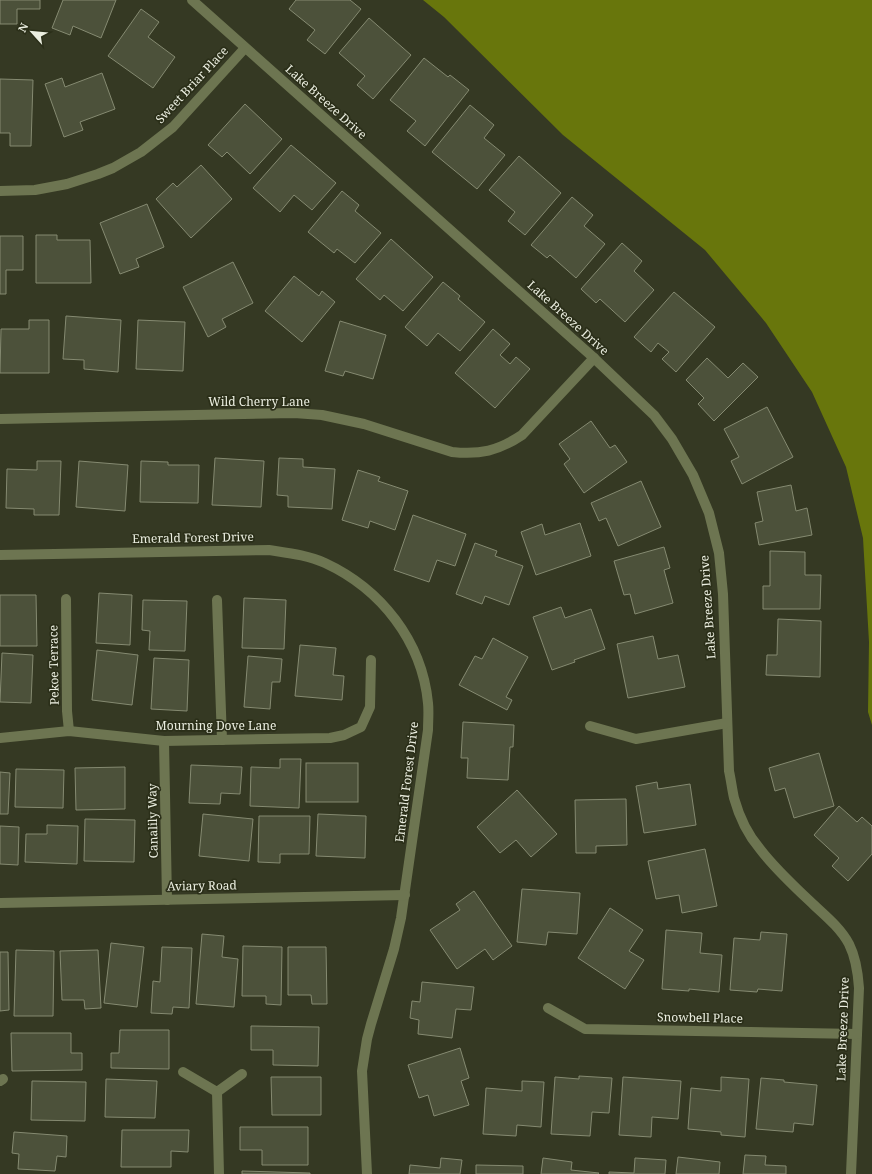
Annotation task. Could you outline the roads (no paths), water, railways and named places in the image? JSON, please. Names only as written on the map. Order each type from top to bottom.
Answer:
[{"type":"street","name":"Lake Breeze Drive","points":[[192,0],[594,358],[654,415],[672,439],[693,474],[709,513],[719,553],[723,594],[729,771],[734,798],[745,824],[759,848],[777,870],[841,932],[849,944],[855,958],[859,988],[851,1174]]},
{"type":"street","name":"Sweet Briar Place","points":[[0,191],[35,190],[67,184],[108,170],[141,152],[173,127],[245,48]]},
{"type":"street","name":"Wild Cherry Lane","points":[[0,419],[294,413],[322,415],[364,424],[452,452],[466,454],[482,453],[510,443],[522,435],[594,358]]},
{"type":"street","name":"Emerald Forest Drive","points":[[0,555],[269,550],[297,554],[324,563],[349,575],[371,592],[391,612],[406,636],[413,648],[423,675],[428,702],[427,744],[402,918],[367,1039],[362,1072],[367,1174]]},
{"type":"street","name":"Pekoe Terrace","points":[[66,598],[67,711],[70,731]]},
{"type":"street","points":[[217,600],[222,740]]},
{"type":"street","name":"Mourning Dove Lane","points":[[0,738],[70,731],[164,741],[330,738],[344,735],[361,726],[370,707],[371,660]]},
{"type":"street","points":[[590,726],[636,739],[727,723]]},
{"type":"street","name":"Canalily Way","points":[[164,741],[167,900]]},
{"type":"street","name":"Aviary Road","points":[[0,903],[405,895]]},
{"type":"street","name":"Snowbell Place","points":[[548,1008],[585,1029],[857,1034]]},
{"type":"street","points":[[183,1072],[217,1092]]},
{"type":"street","points":[[217,1092],[242,1074]]},
{"type":"street","points":[[217,1092],[219,1174]]}]
